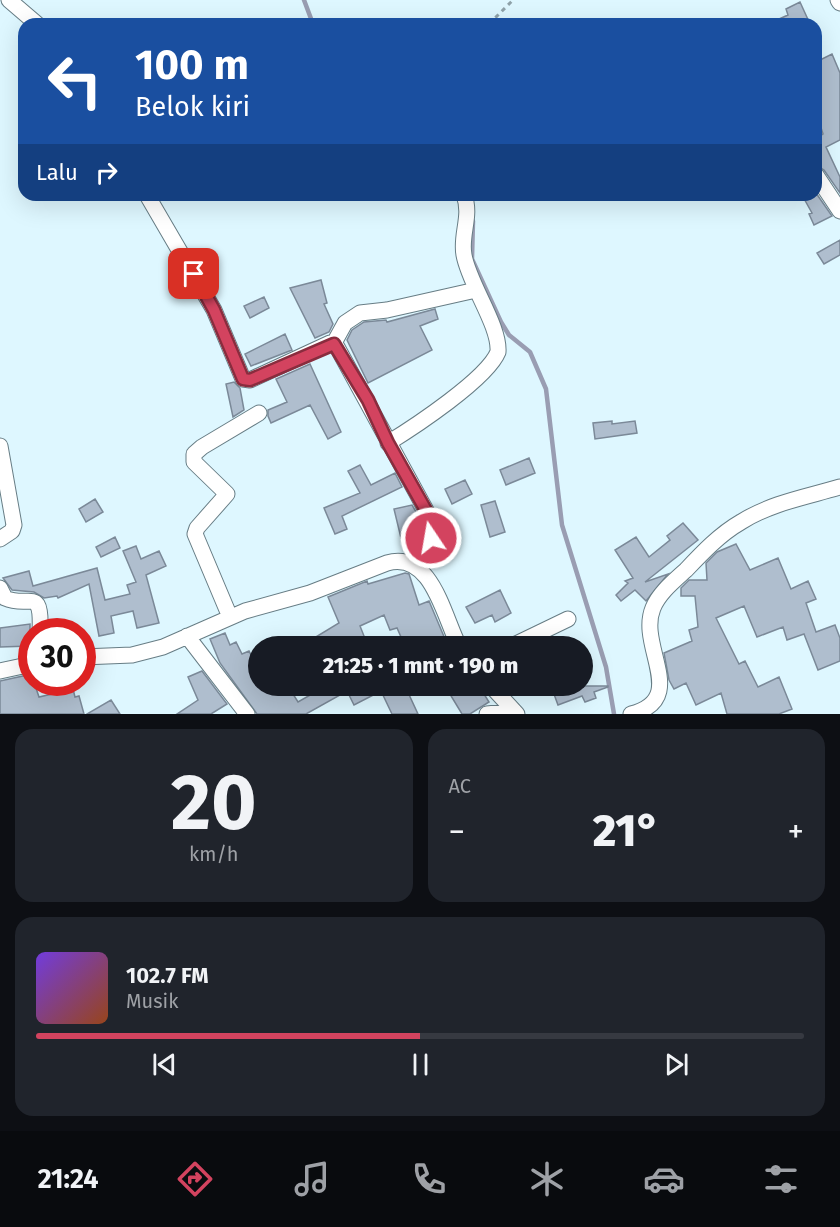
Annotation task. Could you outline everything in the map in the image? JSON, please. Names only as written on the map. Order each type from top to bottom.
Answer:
[{"type":"street","points":[[9,0],[30,18]]},
{"type":"street","points":[[822,185],[840,211]]},
{"type":"street","points":[[150,201],[214,310],[243,379],[250,380],[334,344],[345,323],[360,314],[476,290]]},
{"type":"street","points":[[388,443],[429,417],[482,373],[496,357],[498,346],[496,338],[464,255],[468,215],[465,201]]},
{"type":"street","points":[[334,344],[368,400],[388,443],[428,514],[431,530],[428,547],[412,563]]},
{"type":"street","points":[[230,617],[195,534],[197,528],[227,494],[194,462],[194,454],[201,447],[260,413]]},
{"type":"street","points":[[0,446],[14,525],[12,531],[0,538]]},
{"type":"street","points":[[631,714],[653,710],[658,698],[659,687],[650,621],[659,597],[713,544],[742,521],[777,504],[840,487]]},
{"type":"street","points":[[96,656],[143,653],[230,617],[325,588],[387,563],[402,560],[412,563],[428,578],[454,636]]},
{"type":"street","points":[[0,588],[5,598],[9,600],[30,600],[37,603],[40,618]]},
{"type":"street","points":[[533,636],[568,619]]},
{"type":"street","points":[[188,636],[247,714]]},
{"type":"street","points":[[0,671],[18,667]]},
{"type":"street","points":[[501,696],[516,712]]},
{"type":"street","points":[[487,714],[516,712]]},
{"type":"path","points":[[495,18],[513,0]]},
{"type":"building","points":[[800,2],[807,18],[781,18],[788,15],[786,9]]},
{"type":"building","points":[[832,54],[840,73],[840,140],[826,147],[840,177],[840,193],[822,169],[822,59]]},
{"type":"building","points":[[805,201],[822,201],[832,216],[814,225],[809,214],[812,213]]},
{"type":"building","points":[[840,240],[840,255],[824,264],[817,253]]},
{"type":"building","points":[[321,280],[327,303],[324,304],[333,324],[329,332],[315,338],[290,288]]},
{"type":"building","points":[[264,297],[269,308],[250,318],[244,306]]},
{"type":"building","points":[[435,309],[438,319],[420,326],[432,350],[368,383],[347,340],[352,330],[364,322],[386,320],[387,322]]},
{"type":"building","points":[[285,334],[292,350],[251,366],[245,354]]},
{"type":"building","points":[[310,364],[341,432],[328,439],[310,405],[271,423],[268,416],[268,410],[287,402],[276,379]]},
{"type":"building","points":[[234,382],[240,388],[244,410],[233,417],[226,384]]},
{"type":"building","points":[[612,421],[612,424],[635,421],[637,433],[595,439],[593,423]]},
{"type":"building","points":[[529,458],[535,473],[506,485],[500,470]]},
{"type":"building","points":[[360,465],[371,485],[395,473],[402,487],[342,516],[347,529],[335,534],[324,508],[360,493],[348,471]]},
{"type":"building","points":[[465,480],[472,494],[452,504],[445,489]]},
{"type":"building","points":[[95,499],[103,512],[86,522],[79,509]]},
{"type":"building","points":[[495,501],[505,532],[490,537],[481,505]]},
{"type":"building","points":[[412,505],[419,517],[421,533],[401,538],[394,509]]},
{"type":"building","points":[[683,523],[698,540],[645,582],[668,574],[646,601],[635,590],[621,601],[616,595],[628,583],[625,581],[633,578],[615,550],[636,537],[649,557],[670,540],[667,536]]},
{"type":"building","points":[[115,537],[120,548],[101,557],[96,547]]},
{"type":"building","points":[[736,544],[750,570],[778,558],[791,589],[808,581],[816,599],[806,603],[816,632],[835,625],[840,638],[840,661],[818,670],[804,634],[787,640],[783,627],[757,637],[744,606],[716,618],[739,664],[745,661],[758,687],[779,677],[792,709],[779,714],[727,714],[721,693],[696,705],[686,683],[674,689],[669,680],[664,653],[692,641],[689,630],[698,627],[695,596],[681,596],[681,588],[689,580],[707,580],[706,563],[717,552]]},
{"type":"building","points":[[136,546],[141,559],[159,551],[166,566],[146,575],[159,623],[137,628],[133,611],[111,616],[114,633],[99,636],[89,584],[58,598],[57,596],[44,598],[34,592],[12,590],[3,578],[29,571],[33,586],[97,568],[105,600],[130,594],[127,585],[136,582],[123,551]]},
{"type":"building","points":[[405,573],[409,574],[419,605],[429,601],[444,636],[401,636],[397,628],[390,630],[384,615],[360,626],[364,636],[318,636],[339,623],[328,597],[367,581],[368,584]]},
{"type":"building","points":[[500,590],[511,613],[495,622],[492,615],[475,623],[466,607]]},
{"type":"building","points":[[18,626],[18,646],[0,647],[0,628]]},
{"type":"building","points":[[225,633],[230,645],[236,642],[242,654],[248,651],[248,696],[294,696],[298,702],[308,696],[338,696],[306,714],[257,714],[220,663],[210,639]]},
{"type":"building","points":[[202,671],[227,704],[211,714],[177,714],[198,700],[188,677]]},
{"type":"building","points":[[18,677],[18,696],[79,696],[84,714],[0,714],[0,681]]},
{"type":"building","points":[[593,686],[608,686],[594,692],[596,698],[585,702],[582,696],[593,696]]},
{"type":"building","points":[[350,696],[371,696],[354,705]]},
{"type":"building","points":[[383,696],[410,696],[418,714],[392,714]]},
{"type":"building","points":[[451,696],[485,696],[489,702],[470,714],[462,714]]},
{"type":"building","points":[[555,696],[582,696],[558,705]]},
{"type":"building","points":[[111,700],[120,714],[87,714]]},
{"type":"waterway","points":[[304,0],[311,18]]},
{"type":"waterway","points":[[473,221],[472,259],[501,322],[509,335],[530,352],[546,389],[562,525],[606,667],[614,714]]},
{"type":"route","points":[[194,274],[214,310],[243,379],[250,380],[330,343],[337,347],[368,400],[388,443],[428,514],[431,538]]}]
